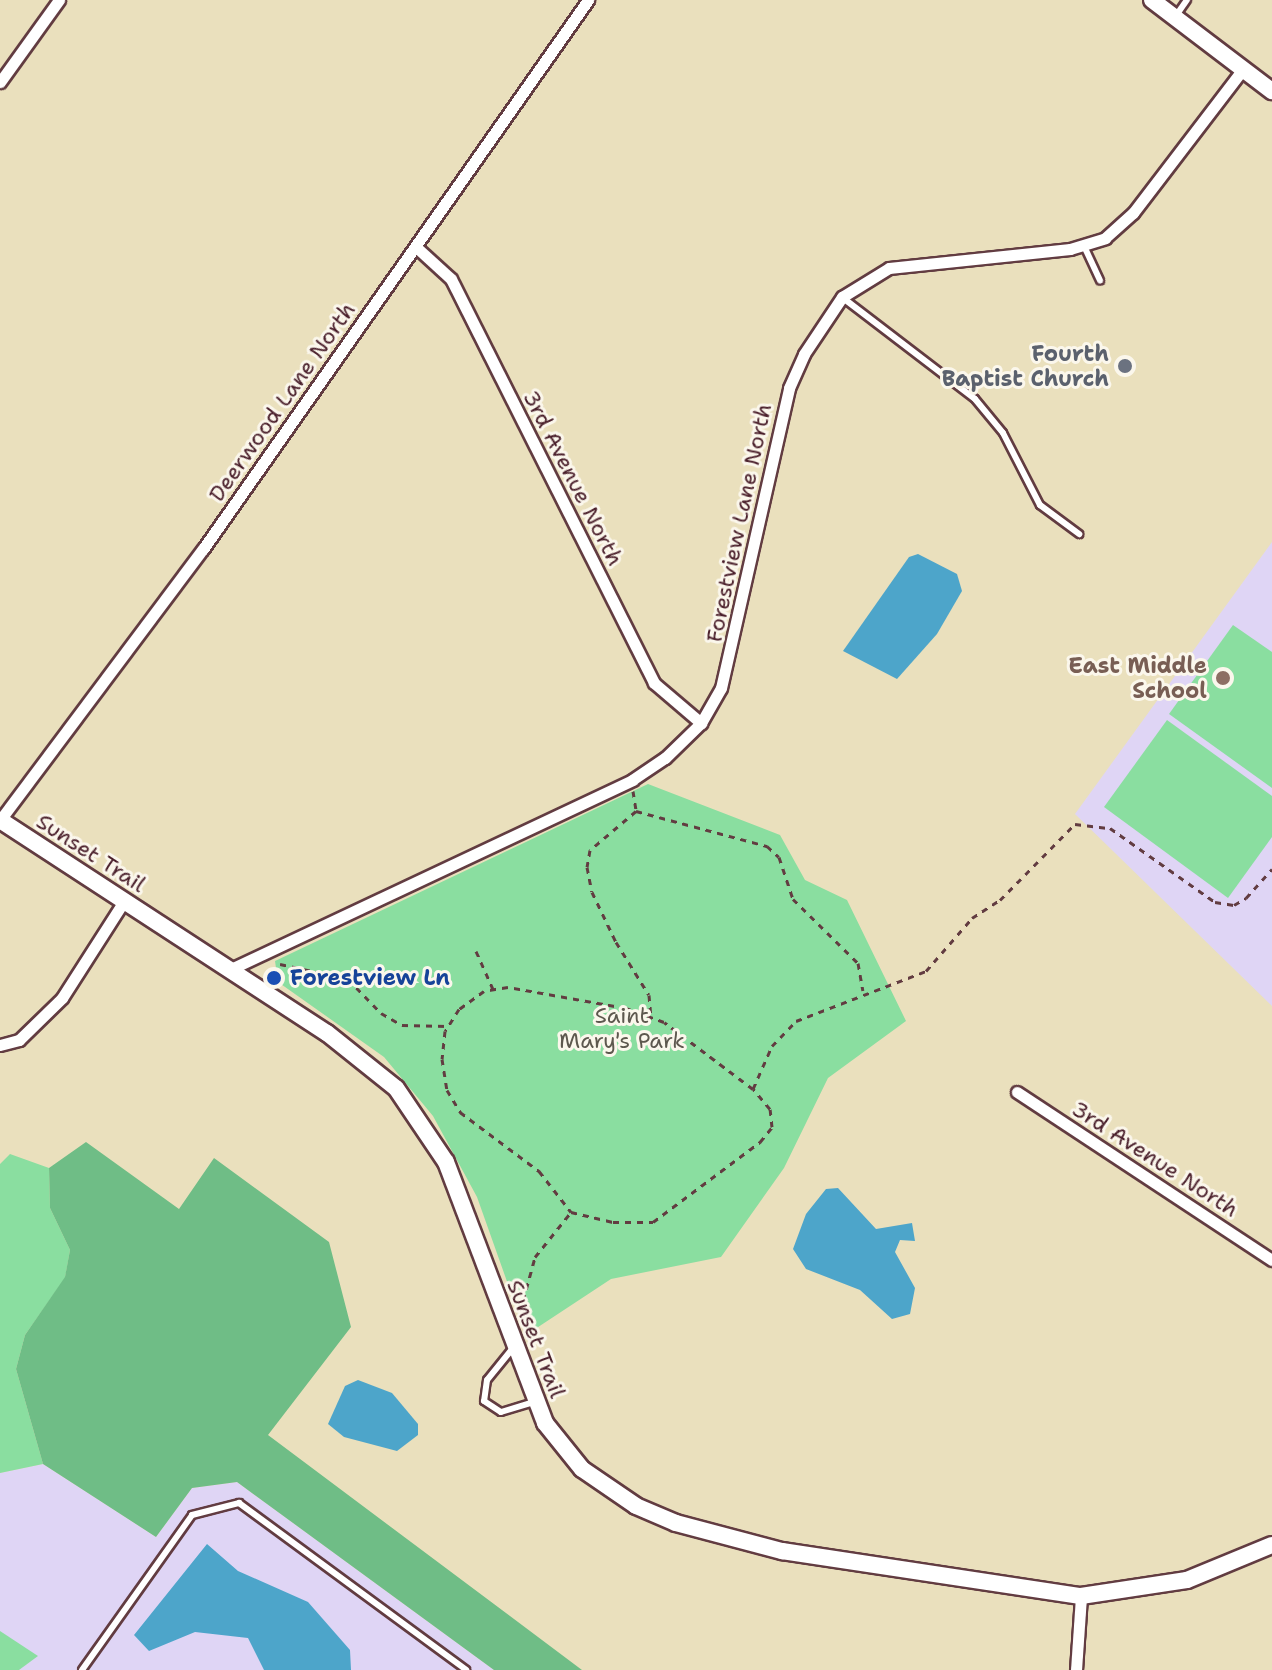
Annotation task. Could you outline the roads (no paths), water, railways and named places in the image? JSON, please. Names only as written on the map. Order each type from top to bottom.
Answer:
[{"type":"street","points":[[0,82],[59,0]]},
{"type":"street","name":"Deerwood Lane North","points":[[0,820],[203,549],[588,0]]},
{"type":"street","points":[[1152,0],[1272,91]]},
{"type":"street","name":"Forestview Lane North","points":[[229,970],[632,780],[665,758],[701,723],[730,659],[789,388],[804,354],[842,297],[889,268],[1084,246],[1105,238],[1133,213],[1243,69]]},
{"type":"street","name":"3rd Avenue North","points":[[416,247],[451,279],[654,683],[701,723]]},
{"type":"street","name":"Sunset Trail","points":[[0,820],[363,1058],[425,1124],[446,1162],[534,1402],[562,1447],[597,1483],[676,1523],[782,1551],[1081,1596],[1187,1580],[1272,1545]]},
{"type":"street","points":[[0,1045],[19,1040],[62,998],[124,901]]},
{"type":"street","name":"3rd Avenue North","points":[[1017,1092],[1272,1260]]},
{"type":"street","points":[[1076,1670],[1081,1596]]},
{"type":"lane","points":[[1175,17],[1187,0]]},
{"type":"lane","points":[[1084,246],[1100,281]]},
{"type":"lane","points":[[842,297],[975,399],[1003,433],[1040,505],[1079,534]]},
{"type":"lane","points":[[514,1347],[487,1380],[483,1398],[501,1412],[534,1402]]},
{"type":"lane","points":[[82,1670],[192,1515],[239,1503],[466,1670]]},
{"type":"water","points":[[918,554],[957,574],[962,591],[937,634],[897,679],[843,651],[909,557]]},
{"type":"water","points":[[838,1188],[876,1229],[912,1223],[915,1241],[900,1240],[895,1252],[915,1288],[910,1314],[892,1319],[860,1290],[806,1269],[793,1249],[806,1214],[826,1189]]},
{"type":"water","points":[[358,1380],[392,1393],[418,1424],[418,1435],[397,1451],[344,1437],[328,1424],[345,1386]]},
{"type":"water","points":[[207,1544],[238,1571],[308,1602],[350,1650],[351,1670],[264,1670],[248,1638],[195,1632],[149,1651],[134,1635]]},
{"type":"place","name":"Fourth Baptist Church","points":[[1125,366]]},
{"type":"place","name":"East Middle School","points":[[1223,678]]},
{"type":"place","name":"Forestview Ln","points":[[274,978]]},
{"type":"park label","name":"Saint Mary's Park","points":[[622,1028]]}]
